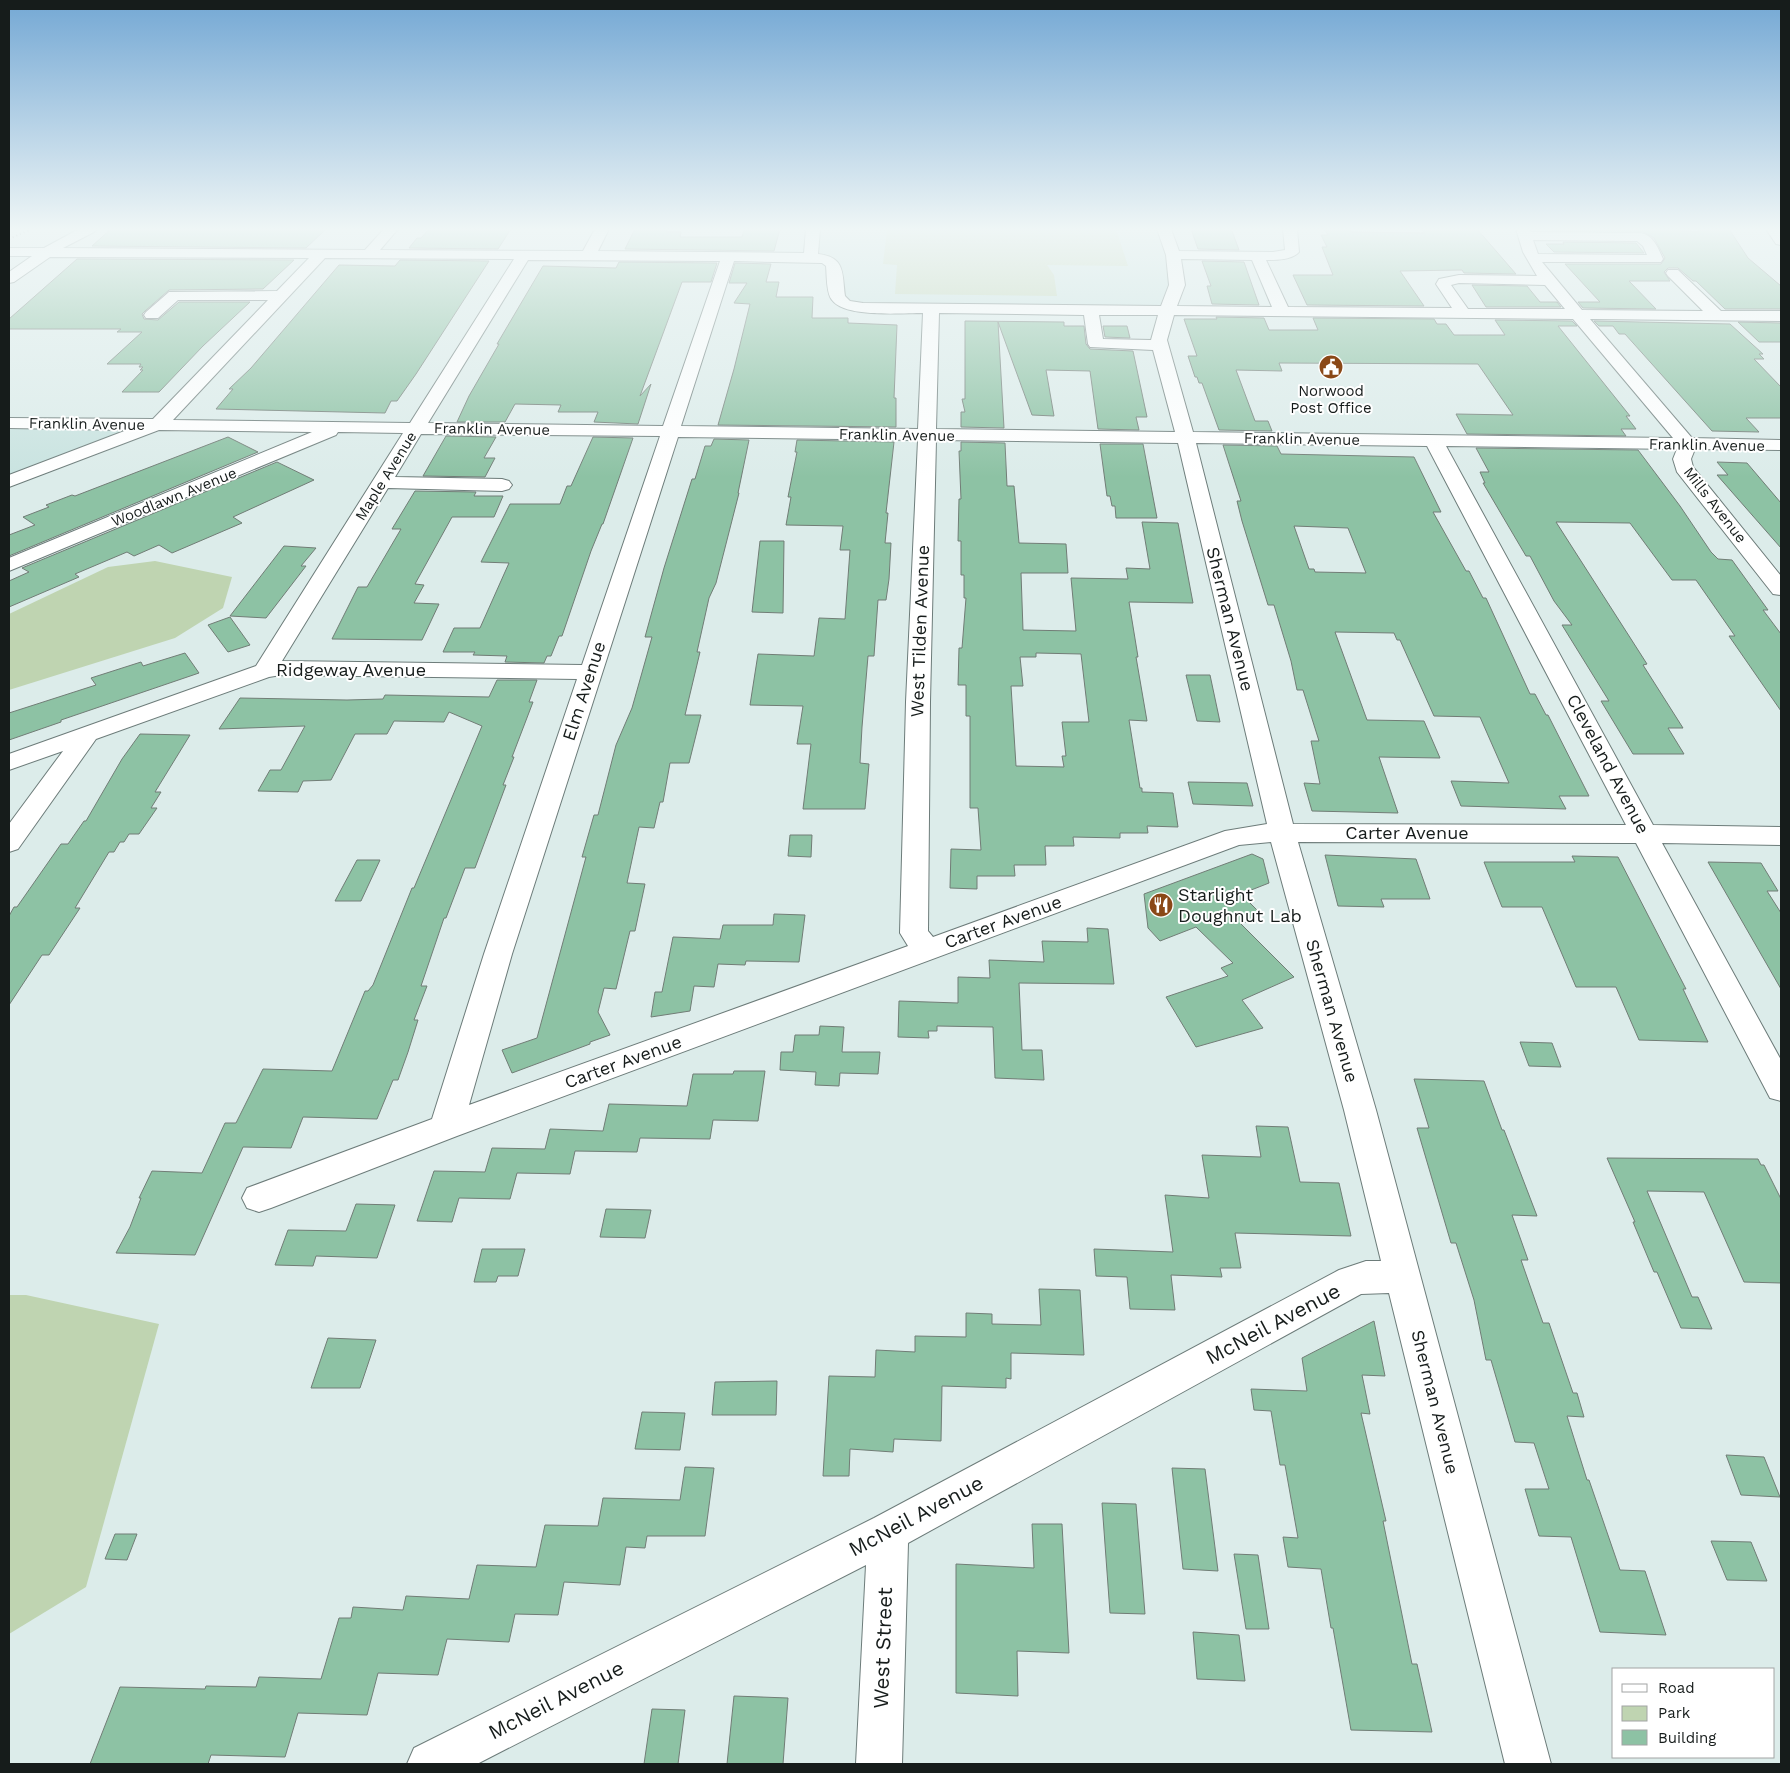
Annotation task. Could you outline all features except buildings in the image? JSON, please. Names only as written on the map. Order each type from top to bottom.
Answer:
[{"type":"street","points":[[152,315],[156,312]]},
{"type":"street","points":[[9,481],[159,424],[267,312]]},
{"type":"street","name":"Maple Avenue","points":[[264,671],[489,312]]},
{"type":"street","name":"Elm Avenue","points":[[446,1127],[498,954],[589,672],[710,312]]},
{"type":"street","name":"West Tilden Avenue","points":[[927,950],[914,932],[918,702],[931,312]]},
{"type":"street","points":[[1091,312],[1096,344],[1161,346]]},
{"type":"street","name":"Sherman Avenue","points":[[1166,312],[1159,340],[1186,437],[1282,833],[1360,1110],[1528,1764]]},
{"type":"street","points":[[1252,312],[1781,316]]},
{"type":"street","points":[[1713,312],[1716,315]]},
{"type":"street","name":"Mills Avenue","points":[[1577,314],[1688,445],[1682,459],[1684,468],[1781,589]]},
{"type":"street","name":"Franklin Avenue","points":[[10,423],[926,435],[1186,437],[1430,435],[1688,445],[1781,445]]},
{"type":"street","name":"Woodlawn Avenue","points":[[9,565],[316,438],[337,427]]},
{"type":"street","points":[[1430,435],[1515,429]]},
{"type":"street","name":"Cleveland Avenue","points":[[1430,435],[1646,834],[1781,1089]]},
{"type":"street","points":[[382,482],[502,484]]},
{"type":"street","name":"Ridgeway Avenue","points":[[9,762],[264,671],[281,668],[589,672]]},
{"type":"street","points":[[9,843],[87,735]]},
{"type":"street","name":"Carter Avenue","points":[[259,1198],[446,1127],[1234,837],[1258,833],[1781,836]]},
{"type":"street","name":"McNeil Avenue","points":[[430,1764],[888,1532],[1352,1281],[1366,1277],[1402,1277]]},
{"type":"street","name":"West Street","points":[[879,1764],[888,1532]]},
{"type":"shaded area","points":[[9,428],[146,430],[9,486]]},
{"type":"green space","points":[[155,561],[232,577],[223,608],[175,638],[9,690],[9,614],[108,567]]},
{"type":"green space","points":[[9,1295],[26,1295],[159,1324],[86,1587],[9,1634]]},
{"type":"place","name":"Norwood Post Office","points":[[1331,367]]},
{"type":"place","name":"Starlight Doughnut Lab","points":[[1161,905]]}]
